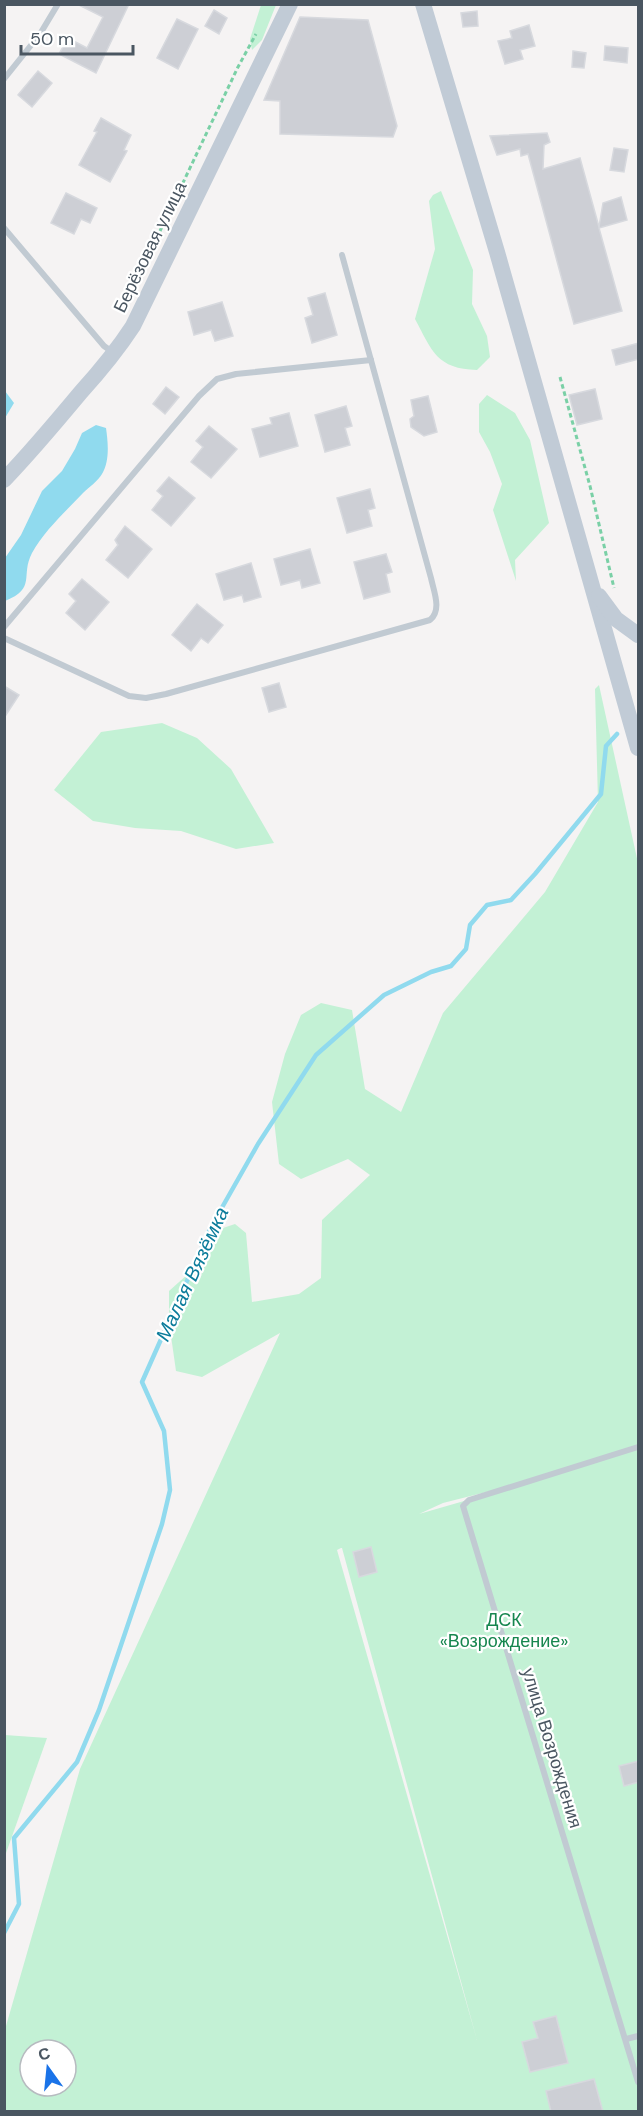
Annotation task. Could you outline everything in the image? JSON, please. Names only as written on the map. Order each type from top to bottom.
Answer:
[{"type":"street","name":"Берёзовая улица","points":[[4,480],[36,446],[114,353],[133,326],[290,4]]},
{"type":"street","points":[[416,4],[430,30]]},
{"type":"street","points":[[423,4],[494,241],[639,748]]},
{"type":"street","points":[[591,583],[616,619],[639,635]]},
{"type":"lane","points":[[4,79],[40,34],[58,4]]},
{"type":"lane","points":[[4,228],[104,346],[114,353]]},
{"type":"lane","points":[[4,638],[129,696],[146,698],[430,620],[435,616],[436,599],[342,255]]},
{"type":"lane","points":[[4,627],[199,396],[217,379],[248,372],[371,360]]},
{"type":"lane","name":"улица Возрождения","points":[[639,1448],[469,1500],[463,1506],[639,2082]]},
{"type":"lane","points":[[626,2039],[639,2036]]},
{"type":"path","points":[[159,233],[238,67],[258,31]]},
{"type":"path","points":[[560,377],[590,486],[616,599]]},
{"type":"green space","points":[[261,5],[276,5],[262,40],[252,50],[250,39]]},
{"type":"green space","points":[[441,191],[473,270],[472,304],[487,336],[490,357],[477,370],[464,369],[444,362],[432,349],[415,319],[435,249],[429,201],[433,195]]},
{"type":"green space","points":[[487,395],[515,413],[530,440],[549,523],[515,560],[516,581],[493,510],[502,484],[490,452],[479,432],[479,404]]},
{"type":"green space","name":"ДСК «Возрождение»","points":[[599,685],[638,863],[638,2111],[5,2111],[4,2033],[80,1769],[280,1333],[202,1377],[176,1371],[169,1322],[169,1291],[197,1266],[217,1230],[235,1224],[246,1233],[252,1302],[299,1294],[321,1278],[322,1220],[370,1175],[348,1159],[301,1179],[279,1164],[272,1102],[285,1054],[301,1015],[321,1003],[352,1010],[365,1089],[401,1112],[443,1013],[545,892],[598,802],[595,689]],"holes":[[[526,1483],[419,1514],[443,1503]],[[342,1548],[477,2040],[337,1550]]]},
{"type":"green space","points":[[162,723],[197,738],[231,769],[274,843],[236,849],[181,831],[135,828],[93,821],[54,790],[101,732]]},
{"type":"green space","points":[[4,1735],[47,1738],[5,1856]]},
{"type":"water","points":[[4,391],[14,403],[5,418]]},
{"type":"water","points":[[96,425],[106,428],[108,445],[105,469],[96,482],[62,514],[43,537],[32,553],[24,586],[15,596],[5,601],[5,558],[21,535],[42,491],[62,471],[82,433]]},
{"type":"building","points":[[77,4],[129,4],[96,73],[59,54],[68,38],[87,48],[103,17]]},
{"type":"building","points":[[214,10],[227,18],[219,34],[205,26]]},
{"type":"building","points":[[477,11],[478,26],[463,27],[461,13]]},
{"type":"building","points":[[300,17],[368,20],[397,126],[393,137],[280,134],[280,101],[264,100]]},
{"type":"building","points":[[177,19],[198,29],[178,69],[157,58]]},
{"type":"building","points":[[529,25],[535,46],[520,50],[523,59],[505,64],[498,41],[512,38],[510,31]]},
{"type":"building","points":[[605,46],[628,48],[627,63],[604,60]]},
{"type":"building","points":[[573,51],[586,53],[584,68],[572,67]]},
{"type":"building","points":[[38,71],[52,83],[32,107],[18,95]]},
{"type":"building","points":[[101,118],[131,135],[124,150],[127,151],[110,182],[79,165],[97,132],[94,131]]},
{"type":"building","points":[[547,133],[550,142],[544,145],[543,169],[580,158],[599,227],[603,203],[621,197],[627,220],[599,228],[622,311],[574,324],[528,154],[521,156],[520,149],[497,155],[490,136]]},
{"type":"building","points":[[614,148],[628,150],[624,172],[610,170]]},
{"type":"building","points":[[66,193],[97,208],[90,223],[81,219],[74,234],[51,223]]},
{"type":"building","points":[[325,293],[337,335],[312,343],[305,318],[313,315],[308,298]]},
{"type":"building","points":[[222,302],[233,336],[215,341],[211,330],[194,335],[188,312]]},
{"type":"building","points":[[639,343],[639,359],[616,365],[612,350]]},
{"type":"building","points":[[166,387],[179,397],[165,414],[153,404]]},
{"type":"building","points":[[595,389],[602,419],[577,425],[569,395]]},
{"type":"building","points":[[428,396],[437,432],[424,436],[411,427],[410,419],[414,416],[411,400]]},
{"type":"building","points":[[346,406],[352,426],[345,428],[350,445],[325,452],[315,415]]},
{"type":"building","points":[[289,413],[298,446],[260,457],[252,429],[272,424],[270,418]]},
{"type":"building","points":[[209,426],[237,449],[211,478],[191,462],[203,447],[196,441]]},
{"type":"building","points":[[169,477],[195,498],[171,526],[152,510],[163,496],[157,491]]},
{"type":"building","points":[[370,489],[375,508],[368,510],[372,526],[347,533],[337,498]]},
{"type":"building","points":[[125,526],[152,549],[128,578],[106,560],[118,545],[115,540]]},
{"type":"building","points":[[310,549],[320,583],[302,588],[300,580],[281,585],[274,559]]},
{"type":"building","points":[[386,554],[392,572],[386,574],[390,592],[364,599],[354,562]]},
{"type":"building","points":[[251,563],[261,597],[244,602],[242,595],[224,600],[216,574]]},
{"type":"building","points":[[82,579],[109,602],[85,630],[66,613],[76,601],[69,594]]},
{"type":"building","points":[[197,604],[223,625],[208,643],[201,638],[191,651],[172,635]]},
{"type":"building","points":[[279,683],[286,707],[269,712],[262,688]]},
{"type":"building","points":[[4,686],[19,695],[4,718]]},
{"type":"building","points":[[371,1547],[377,1572],[359,1577],[353,1552]]},
{"type":"building","points":[[639,1761],[639,1782],[624,1786],[619,1766]]},
{"type":"building","points":[[556,2016],[568,2063],[530,2072],[522,2042],[538,2038],[533,2022]]},
{"type":"building","points":[[594,2079],[603,2112],[551,2112],[546,2091]]},
{"type":"waterway","name":"Малая Вязёмка","points":[[4,1933],[19,1904],[14,1838],[77,1762],[99,1710],[162,1524],[170,1490],[164,1431],[142,1382],[211,1227],[258,1144],[316,1055],[384,995],[431,972],[451,966],[466,949],[470,925],[487,905],[511,900],[601,794],[606,746],[617,734]]}]
